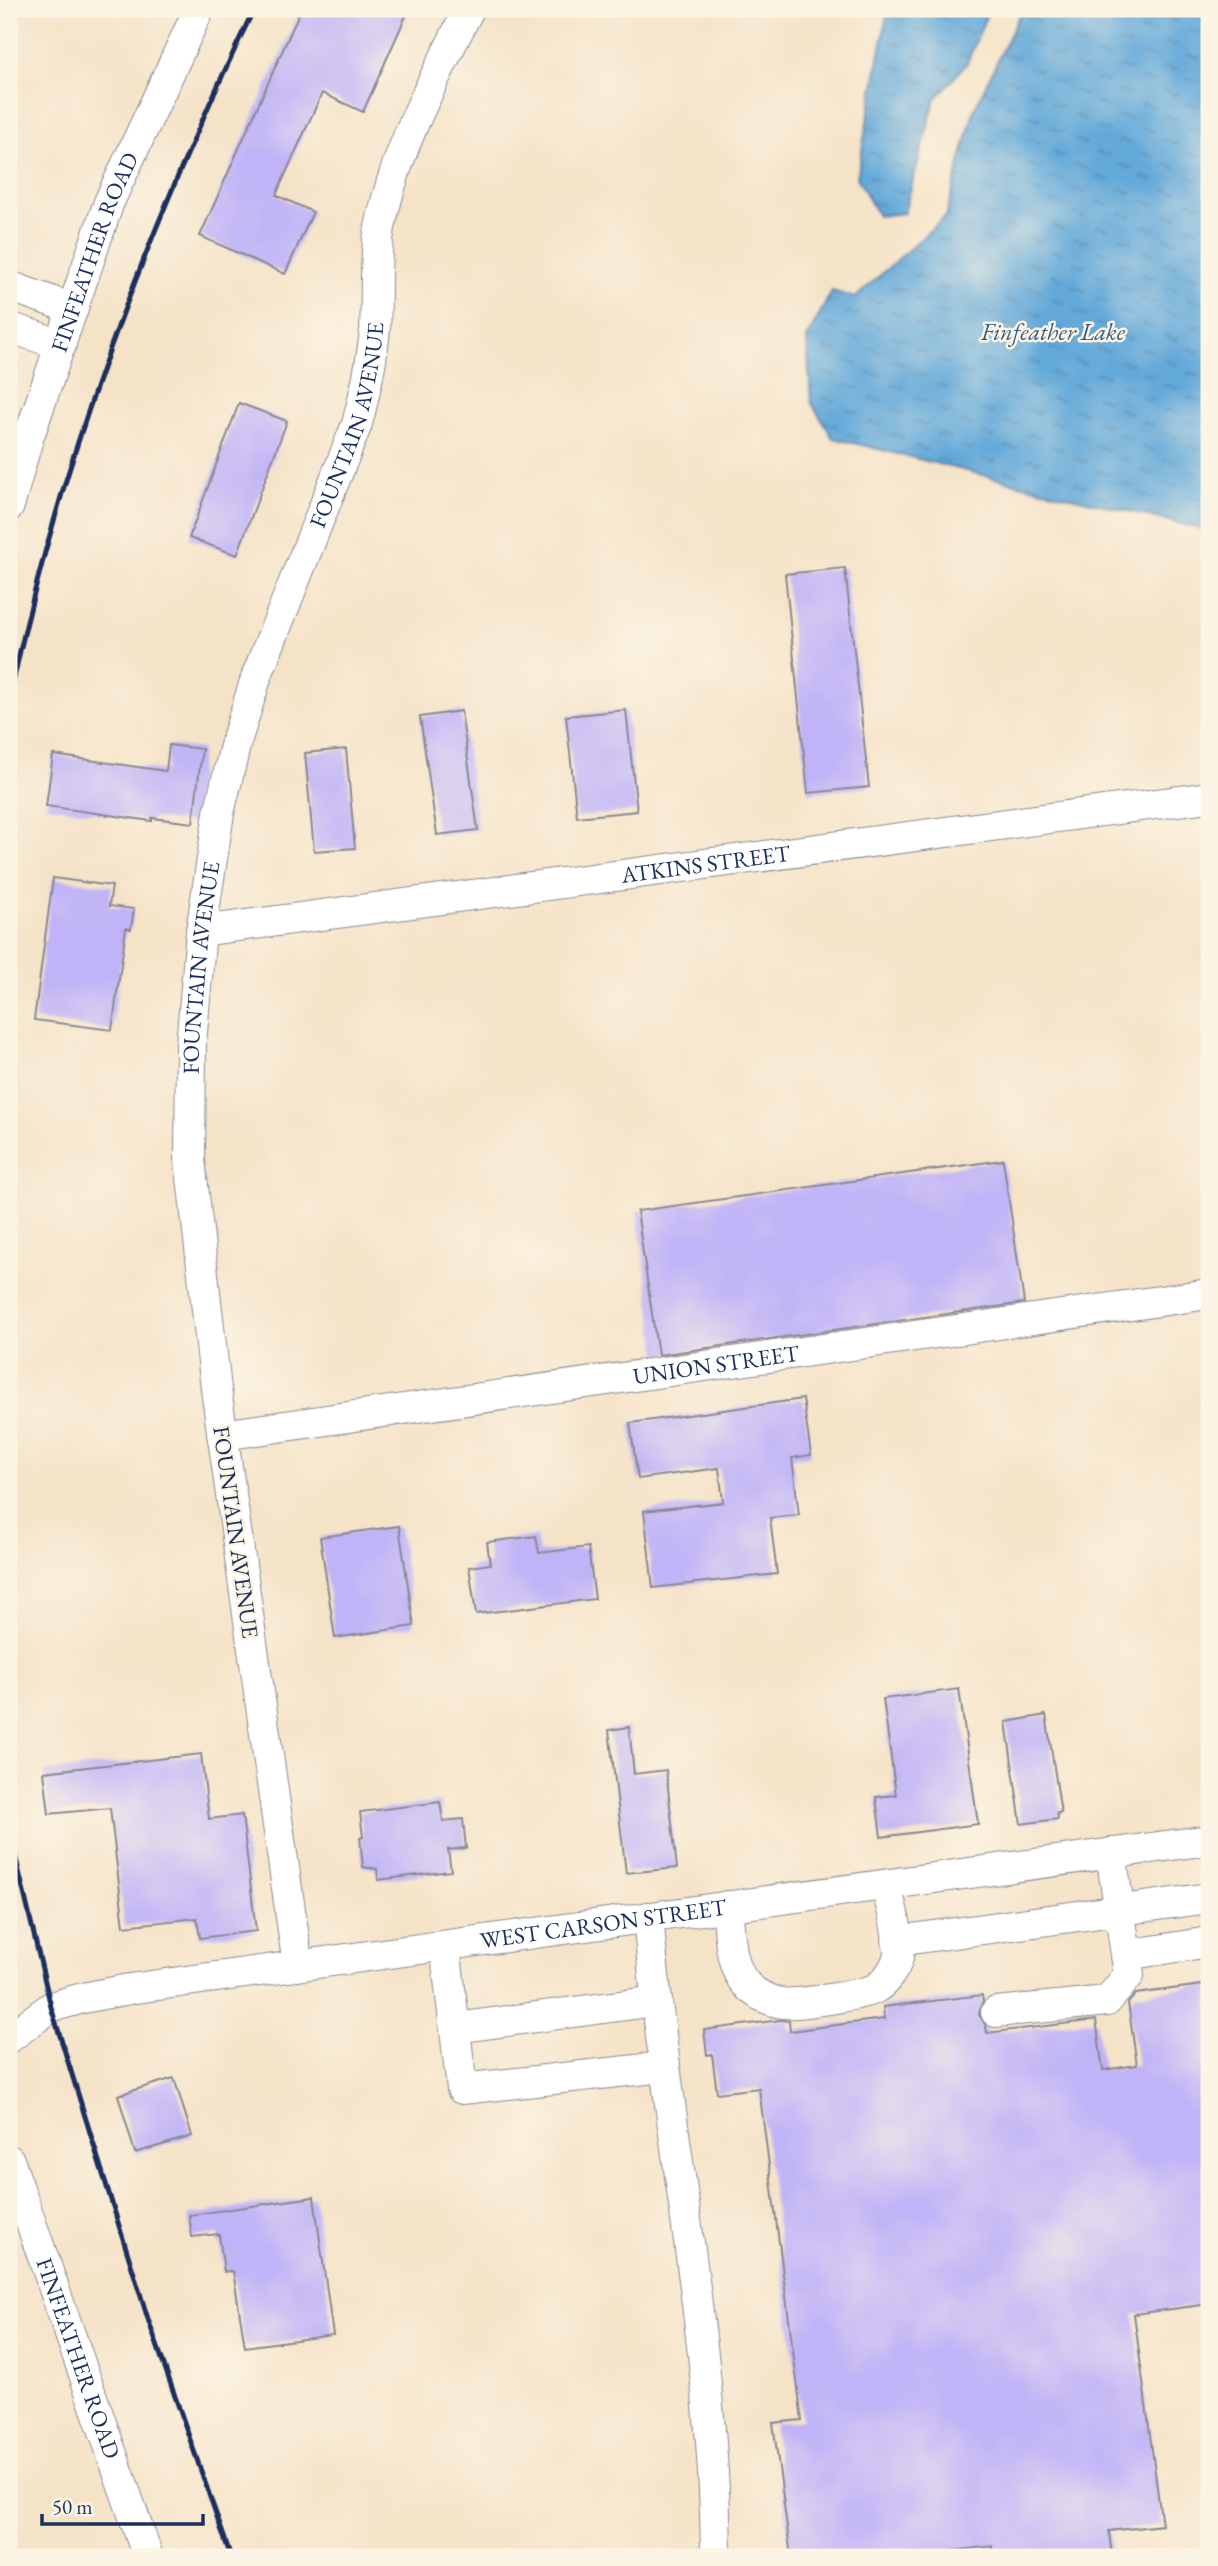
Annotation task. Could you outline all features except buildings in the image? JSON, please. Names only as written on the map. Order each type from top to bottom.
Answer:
[{"type":"street","name":"FINFEATHER ROAD","points":[[9,506],[27,442],[109,202],[199,9]]},
{"type":"street","name":"FOUNTAIN AVENUE","points":[[299,1966],[222,1435],[190,1160],[191,1044],[201,931],[219,813],[236,742],[257,675],[357,424],[368,381],[375,330],[379,234],[404,141],[468,9]]},
{"type":"street","points":[[9,286],[73,309]]},
{"type":"street","points":[[9,327],[61,345]]},
{"type":"street","name":"ATKINS STREET","points":[[201,931],[1209,797]]},
{"type":"street","name":"UNION STREET","points":[[222,1435],[1209,1294]]},
{"type":"street","name":"WEST CARSON STREET","points":[[9,2038],[51,2007],[83,1998],[1209,1840]]},
{"type":"street","points":[[996,2012],[1107,2001],[1129,1975],[1111,1853]]},
{"type":"street","points":[[727,1906],[736,1971],[747,1986],[768,1999],[784,2004],[866,1994],[878,1988],[890,1975],[898,1958],[886,1885]]},
{"type":"street","points":[[897,1941],[1209,1898]]},
{"type":"street","points":[[648,1917],[664,2067],[704,2353],[715,2493],[716,2557]]},
{"type":"street","points":[[1126,1955],[1209,1942]]},
{"type":"street","points":[[445,1946],[462,2089],[664,2067]]},
{"type":"street","points":[[455,2028],[656,2001]]},
{"type":"street","name":"FINFEATHER ROAD","points":[[9,2160],[148,2557]]},
{"type":"water","points":[[888,9],[989,9],[967,63],[935,100],[904,213],[878,216],[857,177]]},
{"type":"water","name":"Finfeather Lake","points":[[1022,9],[1209,9],[1209,531],[833,438],[811,402],[807,338],[832,291],[855,298],[946,216],[974,110]]},
{"type":"railway","points":[[9,701],[53,522],[110,347],[178,176],[254,9]]},
{"type":"railway","points":[[9,1829],[51,2007],[148,2319],[231,2557]]}]
